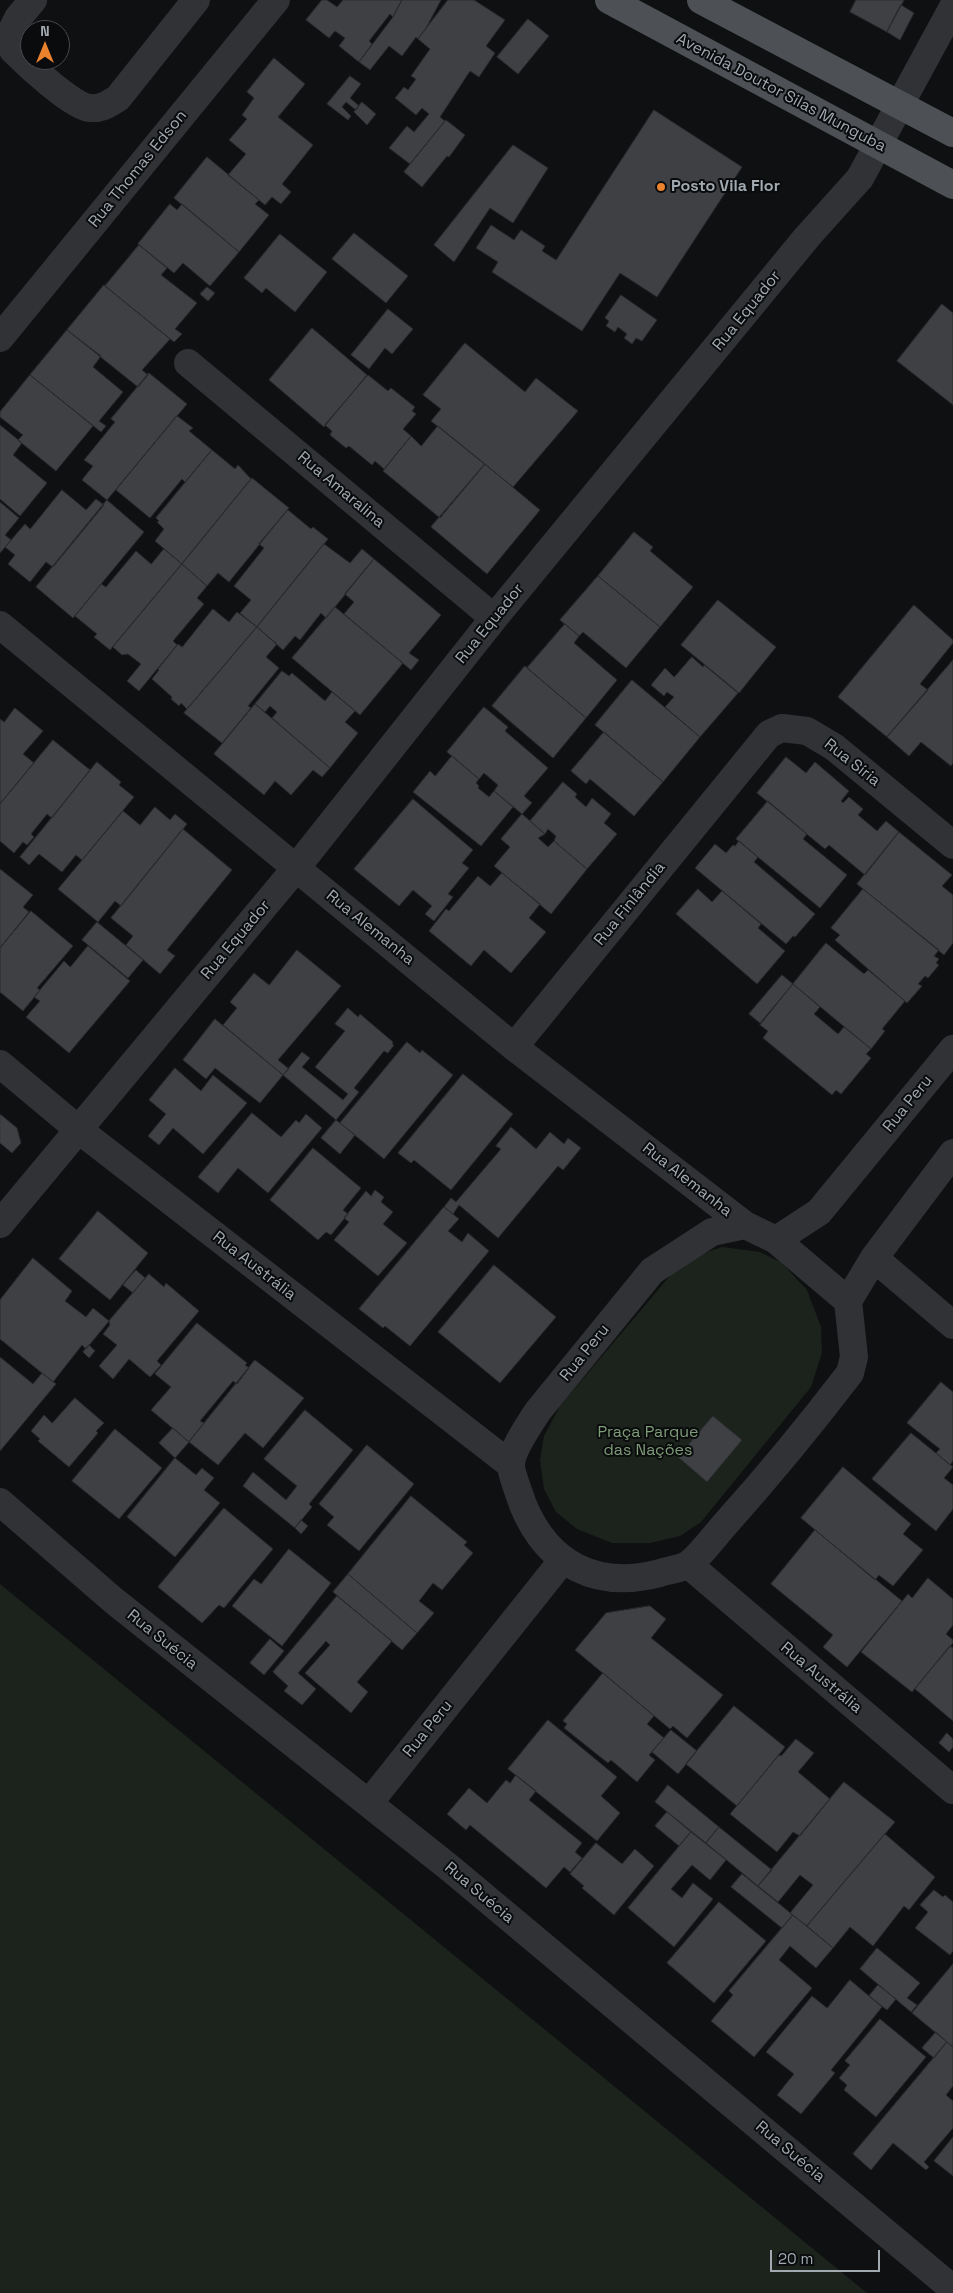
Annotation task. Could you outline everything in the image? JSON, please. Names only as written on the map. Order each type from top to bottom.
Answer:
[{"type":"main road","name":"Avenida Doutor Silas Munguba","points":[[609,0],[953,185]]},
{"type":"main road","points":[[701,0],[953,133]]},
{"type":"street","points":[[33,0],[18,18],[10,34],[13,50],[73,101],[88,109],[104,107],[118,98],[196,0]]},
{"type":"street","name":"Rua Thomas Edson","points":[[0,338],[276,0]]},
{"type":"street","name":"Rua Equador","points":[[0,1224],[296,868],[494,618],[808,237],[860,178],[953,7]]},
{"type":"street","name":"Rua Amaralina","points":[[188,363],[494,618]]},
{"type":"street","name":"Rua Alemanha","points":[[0,625],[514,1047],[745,1225]]},
{"type":"street","name":"Rua Síria","points":[[746,761],[770,734],[782,728],[808,731],[834,747],[953,845]]},
{"type":"street","name":"Rua Finlândia","points":[[514,1047],[746,761]]},
{"type":"street","name":"Rua Peru","points":[[776,1240],[819,1212],[953,1050]]},
{"type":"street","name":"Rua Austrália","points":[[0,1064],[78,1130],[511,1465]]},
{"type":"street","points":[[511,1465],[530,1520],[543,1540],[562,1561],[602,1577],[627,1578],[652,1575],[688,1565],[763,1482],[850,1373],[854,1357],[848,1301],[874,1258],[953,1153]]},
{"type":"street","points":[[745,1225],[776,1240],[848,1301]]},
{"type":"street","name":"Rua Peru","points":[[511,1465],[522,1434],[538,1411],[652,1271],[712,1232],[745,1225]]},
{"type":"street","points":[[874,1258],[953,1325]]},
{"type":"street","name":"Rua Suécia","points":[[0,1502],[113,1600],[368,1803],[953,2289]]},
{"type":"street","name":"Rua Peru","points":[[368,1803],[562,1561]]},
{"type":"street","name":"Rua Austrália","points":[[688,1565],[953,1790]]},
{"type":"green space","name":"Praça Parque das Nações","points":[[722,1247],[760,1252],[782,1263],[807,1290],[821,1327],[822,1353],[811,1387],[701,1522],[680,1536],[650,1543],[612,1543],[577,1529],[556,1512],[544,1489],[540,1460],[544,1436],[560,1406],[674,1271],[695,1256]]},
{"type":"green space","points":[[0,1584],[867,2293],[0,2293]]},
{"type":"building","points":[[322,0],[327,0],[337,7],[343,0],[402,0],[393,17],[390,14],[369,41],[372,44],[359,62],[339,46],[345,38],[335,31],[329,38],[306,20]]},
{"type":"building","points":[[402,0],[441,0],[425,30],[418,39],[416,37],[402,56],[389,46],[370,70],[359,62],[393,17]]},
{"type":"building","points":[[448,0],[474,0],[505,20],[486,46],[495,53],[479,77],[470,71],[440,117],[445,121],[410,164],[389,148],[407,126],[414,132],[429,114],[422,108],[416,115],[395,98],[404,87],[408,90],[416,79],[411,76],[430,49],[418,39]]},
{"type":"building","points":[[856,0],[904,0],[887,32],[850,12]]},
{"type":"building","points":[[901,5],[914,13],[900,40],[887,32]]},
{"type":"building","points":[[528,19],[549,36],[518,74],[497,57]]},
{"type":"building","points":[[274,58],[305,84],[278,117],[313,145],[282,184],[291,192],[281,204],[272,197],[265,205],[228,175],[246,154],[229,140],[247,119],[242,115],[254,98],[247,92]]},
{"type":"building","points":[[350,76],[361,84],[350,98],[359,106],[356,110],[346,102],[342,107],[351,116],[348,120],[327,104]]},
{"type":"building","points":[[362,102],[376,114],[367,125],[354,112]]},
{"type":"building","points":[[654,110],[742,167],[657,297],[620,273],[582,331],[492,272],[498,262],[476,248],[491,225],[514,240],[521,230],[545,246],[542,251],[556,260]]},
{"type":"building","points":[[446,120],[465,135],[449,157],[447,156],[422,187],[404,172]]},
{"type":"building","points":[[513,145],[548,168],[513,223],[490,208],[454,262],[434,245]]},
{"type":"building","points":[[207,157],[259,200],[255,204],[269,215],[239,252],[174,198]]},
{"type":"building","points":[[170,204],[177,210],[182,204],[239,252],[210,286],[183,263],[174,273],[138,244]]},
{"type":"building","points":[[354,233],[408,276],[386,303],[332,259]]},
{"type":"building","points":[[280,234],[327,272],[295,312],[266,288],[262,293],[244,278]]},
{"type":"building","points":[[139,245],[167,268],[161,275],[197,303],[175,329],[182,334],[174,342],[105,286]]},
{"type":"building","points":[[104,285],[170,339],[142,370],[148,375],[138,387],[67,330]]},
{"type":"building","points":[[207,287],[215,293],[208,301],[200,294]]},
{"type":"building","points":[[621,295],[657,320],[642,341],[636,338],[632,344],[624,338],[627,334],[618,327],[615,332],[606,326],[609,321],[605,318]]},
{"type":"building","points":[[942,304],[953,313],[953,405],[897,361]]},
{"type":"building","points":[[388,309],[413,329],[392,354],[385,348],[369,369],[351,355]]},
{"type":"building","points":[[312,328],[367,375],[324,427],[269,380]]},
{"type":"building","points":[[67,330],[101,356],[93,367],[123,392],[99,421],[106,426],[101,432],[30,375]]},
{"type":"building","points":[[465,343],[525,392],[536,378],[578,411],[513,487],[431,421],[441,409],[423,395]]},
{"type":"building","points":[[149,373],[187,404],[107,500],[82,480],[93,466],[84,460],[115,422],[111,419]]},
{"type":"building","points":[[30,375],[93,426],[56,471],[18,440],[23,435],[0,417],[0,412]]},
{"type":"building","points":[[368,375],[388,391],[391,388],[415,407],[412,411],[416,414],[403,429],[411,436],[384,469],[375,461],[372,465],[349,446],[346,448],[330,435],[332,431],[325,425]]},
{"type":"building","points":[[177,416],[193,428],[189,431],[212,450],[185,482],[182,479],[150,518],[116,490]]},
{"type":"building","points":[[0,425],[22,443],[13,455],[47,483],[20,516],[0,499]]},
{"type":"building","points":[[438,426],[485,464],[440,518],[383,471],[411,436],[421,446]]},
{"type":"building","points":[[212,450],[235,469],[238,465],[251,479],[182,564],[155,541],[164,529],[157,522],[159,521],[156,518]]},
{"type":"building","points":[[485,464],[540,510],[487,574],[431,527]]},
{"type":"building","points":[[252,478],[289,508],[229,582],[218,573],[207,586],[182,564]]},
{"type":"building","points":[[62,490],[86,510],[96,499],[104,505],[53,567],[46,562],[30,582],[8,564],[15,555],[5,547],[25,524],[30,529]]},
{"type":"building","points":[[107,500],[144,532],[73,618],[36,587]]},
{"type":"building","points":[[0,502],[19,518],[5,535],[11,540],[0,553]]},
{"type":"building","points":[[288,510],[311,529],[313,527],[328,539],[257,627],[240,613],[251,600],[234,586],[264,548],[259,544]]},
{"type":"building","points":[[634,532],[653,547],[650,551],[693,587],[660,627],[598,576]]},
{"type":"building","points":[[324,544],[350,563],[362,549],[374,559],[326,618],[321,613],[300,640],[295,636],[283,650],[257,627]]},
{"type":"building","points":[[164,549],[182,564],[110,650],[94,637],[97,634],[75,616],[101,584],[106,587],[136,551],[151,564]]},
{"type":"building","points":[[374,559],[441,615],[409,653],[419,660],[411,670],[344,614],[354,602],[345,594]]},
{"type":"building","points":[[182,564],[207,586],[197,598],[204,604],[173,641],[177,645],[139,691],[127,681],[141,664],[128,654],[122,655],[113,647]]},
{"type":"building","points":[[598,576],[660,627],[626,668],[583,632],[579,636],[560,620]]},
{"type":"building","points":[[718,600],[776,647],[739,693],[681,645]]},
{"type":"building","points":[[914,605],[953,640],[953,643],[920,684],[928,690],[887,737],[838,697]]},
{"type":"building","points":[[335,607],[403,663],[360,715],[292,658]]},
{"type":"building","points":[[213,609],[229,622],[237,612],[257,627],[187,709],[181,703],[179,706],[152,679],[178,644],[182,647]]},
{"type":"building","points":[[565,624],[579,636],[574,643],[617,680],[586,718],[527,668]]},
{"type":"building","points":[[257,627],[277,644],[266,657],[279,668],[248,706],[251,708],[222,743],[184,713]]},
{"type":"building","points":[[692,657],[738,693],[700,737],[665,707],[674,697],[667,692],[664,696],[651,685],[665,668],[674,677]]},
{"type":"building","points":[[953,660],[953,763],[951,766],[921,742],[909,756],[887,737]]},
{"type":"building","points":[[525,666],[586,718],[553,758],[492,706]]},
{"type":"building","points":[[282,671],[289,676],[292,673],[325,701],[332,692],[355,711],[345,722],[358,733],[330,768],[272,718],[277,712],[270,706],[265,712],[255,704]]},
{"type":"building","points":[[632,680],[700,737],[663,782],[595,725]]},
{"type":"building","points":[[255,704],[330,768],[322,777],[313,770],[291,795],[275,781],[264,795],[214,754]]},
{"type":"building","points":[[484,707],[508,727],[505,731],[548,768],[524,796],[532,803],[522,814],[494,791],[498,785],[484,773],[479,779],[447,752]]},
{"type":"building","points":[[15,708],[43,731],[23,754],[34,763],[0,804],[0,719],[4,722]]},
{"type":"building","points":[[604,732],[663,782],[634,816],[590,779],[586,784],[571,771]]},
{"type":"building","points":[[53,740],[90,770],[52,818],[47,814],[31,834],[34,837],[27,845],[23,842],[14,853],[0,841],[0,804]]},
{"type":"building","points":[[452,756],[479,779],[476,783],[479,786],[478,788],[489,797],[494,791],[513,807],[481,846],[413,792],[430,771],[435,776]]},
{"type":"building","points":[[786,757],[806,773],[815,762],[849,791],[841,801],[843,803],[849,797],[863,809],[858,815],[877,831],[886,821],[899,832],[865,875],[829,845],[825,849],[757,793]]},
{"type":"building","points":[[97,762],[121,782],[119,785],[134,797],[82,860],[76,855],[62,872],[39,854],[29,865],[20,857]]},
{"type":"building","points":[[563,782],[577,794],[575,797],[586,807],[592,798],[611,814],[604,823],[617,834],[587,869],[554,841],[556,836],[548,829],[545,834],[530,821]]},
{"type":"building","points":[[413,799],[473,850],[462,863],[469,868],[448,894],[453,897],[434,921],[425,914],[432,906],[413,890],[399,906],[354,869]]},
{"type":"building","points":[[768,801],[807,834],[803,839],[847,875],[820,908],[736,839]]},
{"type":"building","points":[[155,807],[170,820],[175,814],[187,824],[121,906],[115,901],[98,922],[58,889],[123,811],[140,825]]},
{"type":"building","points":[[522,814],[545,834],[538,838],[548,847],[554,841],[587,869],[551,914],[494,866],[510,847],[501,839]]},
{"type":"building","points":[[183,829],[232,870],[167,950],[175,956],[160,974],[126,945],[133,936],[111,918]]},
{"type":"building","points":[[899,832],[952,875],[942,886],[953,895],[953,943],[944,955],[857,884]]},
{"type":"building","points":[[739,841],[758,857],[754,862],[815,914],[795,937],[793,936],[786,944],[695,868],[715,844],[726,853]]},
{"type":"building","points":[[0,869],[33,895],[23,907],[29,912],[0,948]]},
{"type":"building","points":[[502,873],[540,904],[529,918],[546,932],[511,973],[484,950],[471,966],[429,931],[446,909],[449,911],[478,876],[490,886]]},
{"type":"building","points":[[698,889],[712,902],[722,891],[761,924],[758,928],[785,951],[757,984],[676,914]]},
{"type":"building","points":[[863,889],[939,950],[934,956],[939,959],[936,963],[939,965],[928,978],[925,976],[918,984],[922,986],[907,1003],[835,940],[840,935],[831,928]]},
{"type":"building","points":[[31,911],[73,946],[37,988],[40,990],[23,1011],[0,992],[0,948]]},
{"type":"building","points":[[97,922],[143,960],[128,978],[82,940]]},
{"type":"building","points":[[826,943],[864,974],[868,970],[905,1001],[882,1029],[885,1031],[871,1049],[793,984]]},
{"type":"building","points":[[88,946],[130,981],[69,1053],[26,1017],[40,1001],[34,997],[64,961],[70,967]]},
{"type":"building","points":[[297,950],[341,986],[278,1060],[289,1069],[283,1075],[223,1025],[237,1008],[230,1002],[254,973],[269,985]]},
{"type":"building","points":[[782,975],[793,984],[760,1023],[749,1014]]},
{"type":"building","points":[[793,984],[820,1007],[814,1014],[838,1034],[844,1027],[871,1049],[866,1054],[871,1058],[841,1094],[836,1090],[832,1095],[763,1038],[768,1031],[760,1025]]},
{"type":"building","points":[[348,1008],[358,1017],[360,1014],[393,1042],[392,1044],[394,1045],[388,1053],[384,1051],[354,1088],[359,1092],[336,1120],[283,1075],[302,1052],[310,1058],[302,1067],[343,1100],[348,1094],[315,1067],[345,1031],[335,1024]]},
{"type":"building","points":[[215,1019],[283,1075],[260,1103],[215,1068],[206,1079],[183,1060]]},
{"type":"building","points":[[407,1042],[420,1053],[422,1050],[453,1075],[384,1159],[340,1123]]},
{"type":"building","points":[[175,1068],[201,1091],[213,1075],[247,1103],[203,1154],[173,1128],[159,1145],[148,1136],[166,1114],[149,1100]]},
{"type":"building","points":[[463,1074],[513,1114],[451,1190],[414,1160],[411,1163],[398,1153]]},
{"type":"building","points":[[252,1113],[281,1137],[296,1120],[299,1123],[306,1114],[322,1128],[268,1193],[238,1168],[218,1193],[198,1177]]},
{"type":"building","points":[[0,1114],[17,1128],[21,1143],[12,1153],[0,1143]]},
{"type":"building","points":[[336,1120],[355,1135],[340,1154],[321,1138]]},
{"type":"building","points":[[511,1127],[536,1149],[550,1132],[564,1144],[568,1138],[581,1148],[563,1170],[558,1166],[498,1238],[459,1205],[453,1214],[444,1207],[451,1198],[456,1202],[501,1149],[496,1146]]},
{"type":"building","points":[[313,1148],[361,1188],[343,1210],[348,1214],[331,1235],[326,1232],[318,1240],[270,1200]]},
{"type":"building","points":[[375,1190],[384,1197],[381,1202],[393,1212],[383,1224],[407,1243],[378,1276],[334,1240],[349,1222],[344,1218],[366,1191],[371,1196]]},
{"type":"building","points":[[444,1207],[459,1219],[448,1231],[462,1242],[468,1233],[489,1251],[410,1346],[385,1326],[383,1328],[359,1309]]},
{"type":"building","points":[[98,1211],[148,1253],[110,1300],[59,1259]]},
{"type":"building","points":[[33,1258],[72,1291],[65,1301],[86,1317],[93,1308],[109,1321],[86,1349],[82,1345],[53,1382],[0,1339],[0,1300]]},
{"type":"building","points":[[494,1265],[556,1317],[500,1383],[438,1332]]},
{"type":"building","points":[[136,1270],[145,1278],[133,1293],[123,1285]]},
{"type":"building","points":[[149,1274],[164,1287],[166,1283],[199,1311],[157,1361],[161,1365],[150,1377],[129,1359],[113,1379],[99,1366],[117,1345],[103,1334],[110,1325],[109,1321]]},
{"type":"building","points":[[197,1323],[247,1363],[245,1365],[249,1368],[237,1384],[233,1381],[200,1421],[204,1423],[189,1442],[151,1410],[171,1387],[155,1374]]},
{"type":"building","points":[[89,1345],[95,1351],[89,1358],[83,1352]]},
{"type":"building","points":[[0,1357],[33,1384],[42,1373],[56,1384],[0,1451]]},
{"type":"building","points":[[255,1360],[304,1398],[263,1448],[245,1433],[218,1465],[189,1442]]},
{"type":"building","points":[[941,1382],[953,1392],[953,1461],[950,1465],[936,1453],[940,1449],[907,1423]]},
{"type":"building","points":[[75,1398],[104,1423],[96,1431],[98,1433],[69,1467],[38,1441],[40,1439],[31,1431],[44,1415],[52,1423]]},
{"type":"building","points":[[305,1410],[353,1450],[309,1504],[312,1507],[295,1528],[243,1486],[253,1472],[286,1500],[297,1486],[264,1459]]},
{"type":"building","points":[[713,1416],[742,1440],[707,1482],[678,1457]]},
{"type":"building","points":[[173,1428],[189,1442],[175,1458],[159,1443]]},
{"type":"building","points":[[115,1429],[162,1468],[119,1519],[72,1481]]},
{"type":"building","points":[[911,1433],[953,1467],[944,1478],[953,1485],[953,1509],[936,1531],[872,1479]]},
{"type":"building","points":[[367,1445],[414,1484],[359,1551],[327,1525],[334,1517],[319,1504]]},
{"type":"building","points":[[175,1458],[196,1475],[202,1468],[214,1478],[204,1490],[220,1503],[175,1557],[127,1517]]},
{"type":"building","points":[[843,1467],[911,1524],[903,1534],[923,1550],[893,1586],[879,1575],[875,1580],[801,1518]]},
{"type":"building","points":[[411,1496],[467,1542],[464,1545],[473,1553],[442,1590],[433,1583],[419,1601],[434,1613],[417,1633],[348,1574]]},
{"type":"building","points":[[224,1508],[273,1549],[224,1608],[219,1605],[202,1623],[158,1587]]},
{"type":"building","points":[[301,1520],[308,1526],[301,1534],[295,1528]]},
{"type":"building","points":[[815,1530],[902,1601],[847,1667],[823,1647],[833,1635],[771,1584]]},
{"type":"building","points":[[289,1549],[331,1583],[282,1646],[232,1606],[254,1579],[261,1584]]},
{"type":"building","points":[[348,1574],[417,1633],[402,1650],[333,1592]]},
{"type":"building","points":[[928,1578],[953,1599],[953,1625],[946,1634],[953,1640],[953,1643],[912,1692],[861,1652],[908,1594],[912,1598]]},
{"type":"building","points":[[337,1596],[392,1641],[357,1682],[368,1692],[351,1713],[305,1673],[330,1645],[326,1641],[298,1673],[316,1689],[302,1705],[284,1691],[288,1686],[273,1672]]},
{"type":"building","points":[[650,1606],[666,1619],[651,1638],[723,1695],[687,1738],[673,1726],[670,1729],[575,1650],[606,1613]]},
{"type":"building","points":[[270,1639],[284,1651],[264,1675],[250,1663]]},
{"type":"building","points":[[950,1646],[953,1648],[953,1721],[915,1689]]},
{"type":"building","points":[[603,1673],[654,1716],[647,1724],[664,1738],[649,1755],[655,1760],[637,1782],[611,1760],[608,1763],[564,1728],[567,1724],[563,1721]]},
{"type":"building","points":[[734,1706],[785,1747],[737,1806],[686,1764]]},
{"type":"building","points":[[548,1720],[617,1777],[601,1796],[620,1813],[597,1841],[508,1769]]},
{"type":"building","points":[[671,1730],[697,1751],[678,1774],[652,1752]]},
{"type":"building","points":[[947,1733],[953,1739],[953,1747],[949,1752],[939,1743]]},
{"type":"building","points":[[796,1739],[814,1753],[798,1772],[830,1799],[800,1836],[793,1832],[777,1852],[730,1814],[779,1755],[781,1756]]},
{"type":"building","points":[[516,1775],[536,1791],[529,1800],[582,1843],[575,1852],[582,1858],[570,1872],[564,1867],[546,1888],[470,1825],[466,1830],[447,1814],[469,1788],[487,1803],[506,1780],[510,1783]]},
{"type":"building","points":[[844,1782],[895,1822],[807,1926],[790,1913],[813,1885],[800,1875],[778,1902],[758,1886]]},
{"type":"building","points":[[668,1785],[719,1827],[706,1843],[655,1802]]},
{"type":"building","points":[[667,1812],[691,1832],[679,1846],[655,1826]]},
{"type":"building","points":[[719,1827],[772,1870],[758,1886],[706,1843]]},
{"type":"building","points":[[691,1832],[726,1860],[710,1880],[692,1865],[671,1889],[682,1898],[693,1883],[713,1899],[674,1947],[628,1908]]},
{"type":"building","points":[[885,1834],[935,1877],[909,1910],[904,1906],[873,1946],[850,1927],[833,1948],[807,1926]]},
{"type":"building","points":[[596,1843],[622,1864],[635,1849],[654,1866],[614,1915],[582,1888],[584,1886],[570,1874]]},
{"type":"building","points":[[742,1874],[793,1915],[782,1928],[731,1887]]},
{"type":"building","points":[[934,1890],[943,1897],[945,1895],[953,1902],[953,1951],[950,1955],[915,1928],[928,1912],[920,1905]]},
{"type":"building","points":[[719,1902],[766,1941],[714,2003],[667,1963]]},
{"type":"building","points":[[793,1915],[833,1948],[816,1968],[790,1946],[779,1960],[812,1988],[754,2057],[711,2021],[733,1995],[729,1991]]},
{"type":"building","points":[[877,1948],[920,1983],[907,1998],[917,2005],[911,2012],[860,1969]]},
{"type":"building","points":[[953,1964],[953,2047],[912,2013]]},
{"type":"building","points":[[850,1980],[882,2007],[831,2070],[835,2073],[801,2114],[777,2095],[794,2074],[766,2052],[812,1996],[827,2008]]},
{"type":"building","points":[[878,1985],[896,1999],[887,2010],[869,1996]]},
{"type":"building","points":[[880,2019],[926,2057],[876,2117],[844,2090],[847,2085],[839,2078],[850,2065],[845,2061]]},
{"type":"building","points":[[936,2032],[947,2042],[934,2058],[922,2048]]},
{"type":"building","points":[[947,2042],[953,2047],[953,2086],[946,2095],[953,2101],[953,2128],[924,2162],[929,2167],[926,2170],[893,2143],[871,2170],[853,2154]]},
{"type":"building","points":[[953,2137],[953,2176],[934,2161]]},
{"type":"place","name":"Posto Vila Flor","points":[[661,187]]}]
